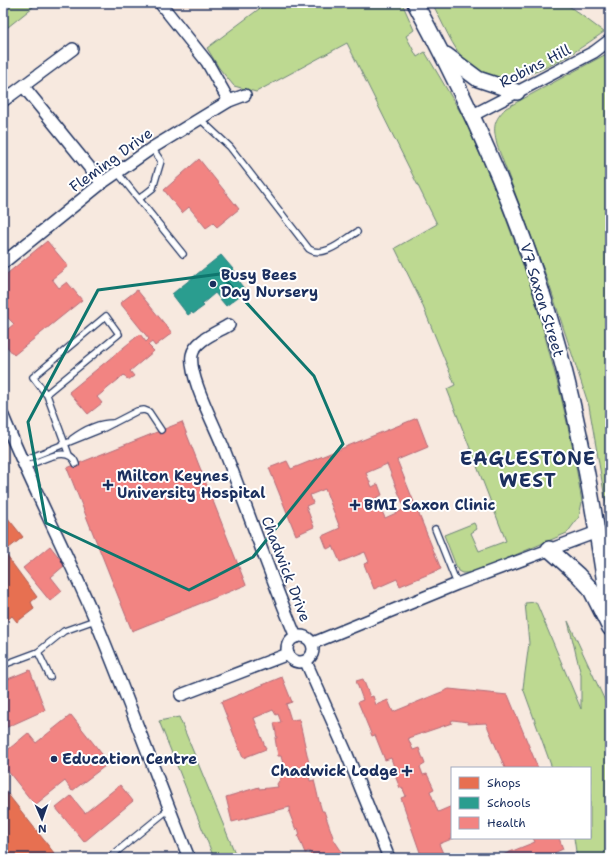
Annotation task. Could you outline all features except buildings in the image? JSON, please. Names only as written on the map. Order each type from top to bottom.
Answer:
[{"type":"street","points":[[160,3],[207,62],[229,101]]},
{"type":"street","name":"V7 Saxon Street","points":[[415,3],[473,115],[524,240],[554,332],[586,467],[610,617]]},
{"type":"street","name":"Robins Hill","points":[[473,115],[594,52],[610,40]]},
{"type":"street","points":[[3,101],[24,87],[73,49]]},
{"type":"street","points":[[440,50],[478,79],[516,92]]},
{"type":"street","points":[[24,87],[102,183]]},
{"type":"street","name":"Fleming Drive","points":[[3,262],[102,183],[152,148],[229,101],[244,95]]},
{"type":"street","name":"Chadwick Drive","points":[[229,325],[196,346],[192,354],[192,364],[196,381],[222,444],[296,636]]},
{"type":"street","points":[[3,416],[60,539],[95,620],[189,858]]},
{"type":"street","points":[[313,643],[457,584],[597,532]]},
{"type":"street","points":[[549,549],[590,588],[610,628]]},
{"type":"street","points":[[602,563],[610,582]]},
{"type":"street","points":[[306,662],[293,660],[288,654],[289,642],[296,636],[304,636],[313,643]]},
{"type":"street","points":[[306,662],[312,656],[313,643]]},
{"type":"street","points":[[181,696],[288,654]]},
{"type":"street","points":[[306,662],[346,752],[389,858]]},
{"type":"lane","points":[[200,119],[230,147],[309,250],[315,253],[323,253],[357,232]]},
{"type":"lane","points":[[139,199],[153,188],[161,161],[152,148]]},
{"type":"lane","points":[[118,172],[183,254]]},
{"type":"lane","points":[[46,394],[119,334],[106,316],[33,377],[46,394],[69,455]]},
{"type":"lane","points":[[24,464],[137,411],[144,410],[150,412],[161,430]]},
{"type":"lane","points":[[24,464],[62,453],[69,455],[74,459],[76,464]]},
{"type":"lane","points":[[435,529],[457,584]]},
{"type":"lane","points":[[3,665],[38,652],[64,630],[95,620]]},
{"type":"lane","points":[[38,652],[50,677]]},
{"type":"lane","points":[[110,858],[169,809]]},
{"type":"highlighted area","points":[[220,274],[314,376],[343,444],[253,557],[189,590],[46,523],[28,422],[98,290]]},
{"type":"green space","points":[[3,3],[38,3],[3,31]]},
{"type":"green space","points":[[267,3],[402,3],[414,30],[406,36],[417,57],[425,52],[465,120],[497,194],[533,292],[560,392],[573,449],[582,502],[579,517],[567,533],[473,573],[462,573],[458,571],[444,535],[474,523],[477,529],[471,533],[479,551],[506,541],[447,389],[455,385],[420,299],[395,248],[437,224],[347,43],[256,92],[234,86],[219,68],[207,48]]},
{"type":"green space","points":[[432,3],[565,3],[604,32],[556,63],[519,77],[500,78],[483,74],[467,63],[452,43]]},
{"type":"green space","points":[[610,52],[610,527],[589,406],[548,281],[497,145],[495,125],[496,121],[506,108]]},
{"type":"green space","points":[[536,602],[581,709],[581,675],[568,621],[606,703],[610,722],[610,858],[577,858],[574,839],[591,839],[591,767],[552,767],[523,688],[529,643],[525,603]]},
{"type":"green space","points":[[179,717],[237,858],[214,858],[159,721]]},
{"type":"place","name":"Busy Bees Day Nursery","points":[[213,284]]},
{"type":"place","name":"Milton Keynes University Hospital","points":[[108,485]]},
{"type":"place","name":"BMI Saxon Clinic","points":[[355,505]]},
{"type":"place","name":"Education Centre","points":[[54,759]]},
{"type":"place","name":"Chadwick Lodge","points":[[407,771]]},
{"type":"district","name":"EAGLESTONE WEST","points":[[528,469]]}]
